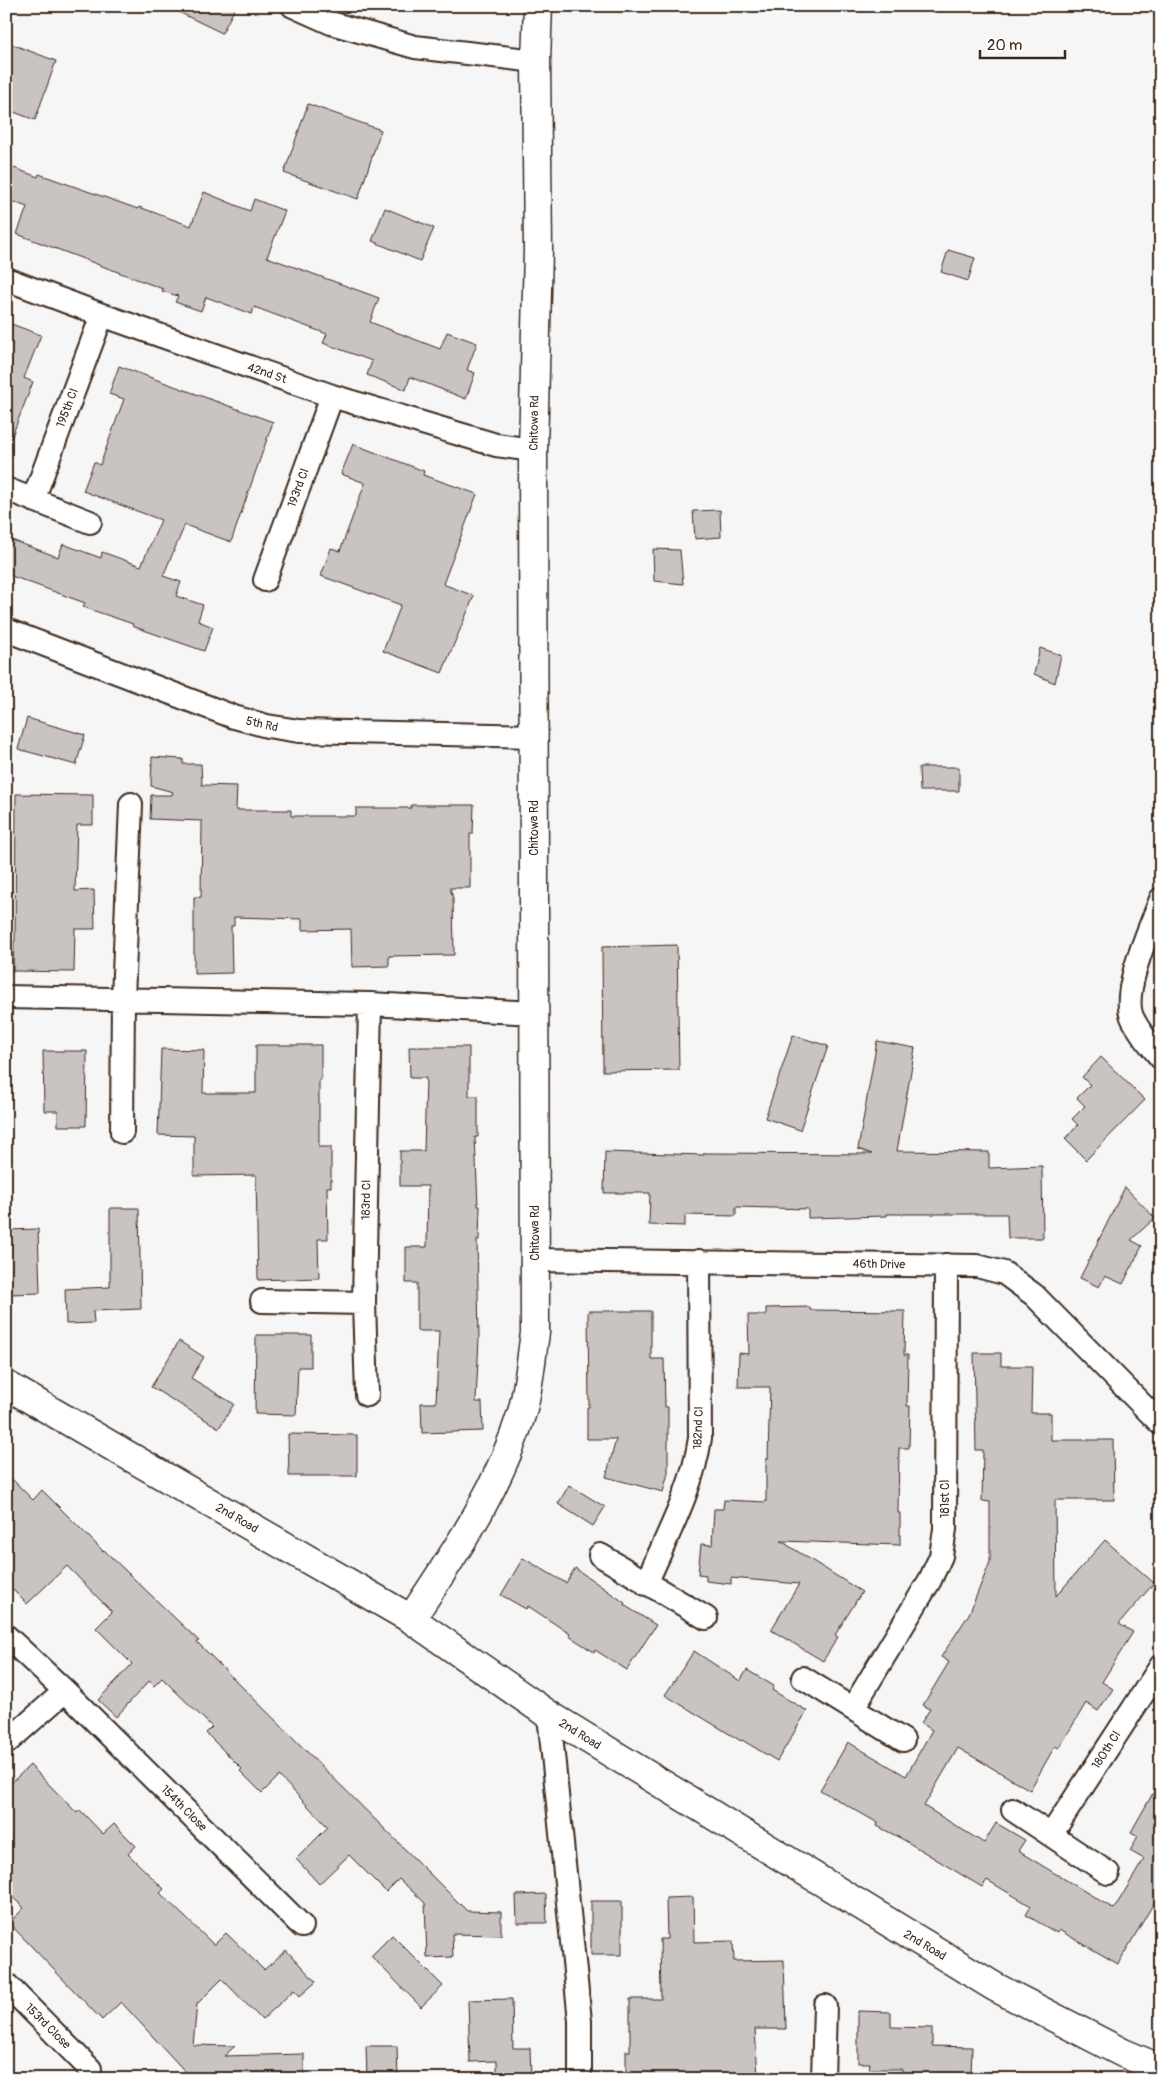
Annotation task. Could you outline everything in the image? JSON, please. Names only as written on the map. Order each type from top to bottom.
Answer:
[{"type":"street","points":[[293,6],[331,23],[415,46],[536,61]]},
{"type":"street","name":"Chitowa Rd","points":[[411,1619],[469,1531],[497,1480],[522,1411],[535,1333],[533,450],[538,250],[536,61],[538,6]]},
{"type":"street","name":"42nd St","points":[[6,279],[102,316],[332,396],[496,445],[533,450]]},
{"type":"street","name":"195th Cl","points":[[33,500],[102,316]]},
{"type":"street","name":"193rd Cl","points":[[265,580],[332,396]]},
{"type":"street","points":[[6,490],[90,522]]},
{"type":"street","name":"5th Rd","points":[[6,630],[234,717],[267,726],[299,732],[534,736]]},
{"type":"street","points":[[122,1132],[123,998],[131,804]]},
{"type":"street","points":[[1161,899],[1135,966],[1131,989],[1132,1016],[1161,1058]]},
{"type":"street","points":[[6,997],[370,1004],[534,1013]]},
{"type":"street","name":"183rd Cl","points":[[367,1395],[364,1303],[370,1004]]},
{"type":"street","name":"46th Drive","points":[[535,1260],[946,1265],[977,1266],[1004,1273],[1027,1290],[1161,1424]]},
{"type":"street","name":"182nd Cl","points":[[646,1584],[691,1479],[697,1459],[700,1438],[699,1262]]},
{"type":"street","name":"181st Cl","points":[[853,1708],[930,1580],[941,1556],[945,1529],[946,1265]]},
{"type":"street","points":[[262,1301],[364,1303]]},
{"type":"street","name":"2nd Road","points":[[6,1385],[411,1619],[549,1714],[995,1987],[1123,2053],[1161,2069]]},
{"type":"street","points":[[600,1556],[706,1618]]},
{"type":"street","name":"154th Close","points":[[6,1636],[65,1691],[302,1926]]},
{"type":"street","name":"180th Cl","points":[[1051,1835],[1161,1666]]},
{"type":"street","points":[[803,1678],[903,1740]]},
{"type":"street","points":[[6,1743],[65,1691]]},
{"type":"street","points":[[549,1714],[580,2021],[580,2079]]},
{"type":"street","points":[[1012,1810],[1108,1873]]},
{"type":"street","name":"153rd Close","points":[[6,1984],[90,2069]]},
{"type":"street","points":[[823,2079],[825,2006]]},
{"type":"building","points":[[166,6],[236,6],[222,33]]},
{"type":"building","points":[[6,42],[56,61],[35,120],[6,109]]},
{"type":"building","points":[[308,104],[381,130],[358,199],[284,173]]},
{"type":"building","points":[[6,165],[38,177],[39,174],[191,226],[204,192],[250,211],[254,199],[285,211],[267,257],[379,298],[370,322],[440,349],[447,332],[477,343],[467,370],[475,373],[466,399],[410,377],[406,390],[367,375],[372,361],[323,343],[327,334],[254,307],[252,314],[206,297],[201,311],[175,302],[178,296],[162,291],[163,289],[17,234],[27,207],[6,199]]},
{"type":"building","points":[[385,208],[434,228],[420,261],[372,241]]},
{"type":"building","points":[[948,250],[975,258],[968,281],[941,272]]},
{"type":"building","points":[[6,322],[41,335],[24,378],[33,382],[8,446],[6,445]]},
{"type":"building","points":[[119,366],[273,422],[231,542],[185,525],[163,576],[181,582],[176,596],[203,605],[198,621],[213,627],[204,651],[83,607],[85,603],[6,574],[6,538],[58,557],[63,544],[101,558],[102,552],[141,566],[161,520],[83,491],[94,462],[100,465],[124,399],[109,394]]},
{"type":"building","points":[[353,444],[424,471],[423,475],[477,494],[443,584],[474,596],[442,673],[383,651],[401,605],[321,576],[331,548],[340,551],[365,483],[341,474]]},
{"type":"building","points":[[720,510],[721,537],[695,539],[693,511]]},
{"type":"building","points":[[653,549],[680,550],[683,584],[654,581]]},
{"type":"building","points":[[1040,648],[1061,655],[1055,683],[1034,674]]},
{"type":"building","points":[[27,718],[85,735],[76,765],[18,749]]},
{"type":"building","points":[[152,757],[183,759],[183,764],[201,764],[202,785],[237,786],[236,810],[291,810],[291,816],[356,816],[356,808],[411,808],[411,805],[474,805],[473,834],[470,834],[470,888],[450,888],[453,898],[454,955],[389,956],[389,966],[352,967],[351,929],[302,930],[302,919],[234,917],[234,926],[231,926],[232,973],[194,974],[194,897],[201,897],[202,821],[150,819],[151,795],[172,795],[173,792],[151,786]]},
{"type":"building","points":[[919,767],[959,767],[959,791],[920,791]]},
{"type":"building","points":[[16,794],[93,795],[93,825],[77,825],[75,891],[94,890],[95,929],[75,929],[74,972],[13,971]]},
{"type":"building","points":[[677,945],[679,1070],[603,1071],[602,947]]},
{"type":"building","points":[[793,1035],[828,1046],[800,1130],[765,1118]]},
{"type":"building","points":[[877,1041],[915,1048],[897,1151],[989,1152],[989,1168],[1042,1166],[1043,1238],[1008,1238],[1007,1214],[887,1214],[887,1216],[808,1218],[808,1209],[736,1207],[736,1216],[685,1215],[685,1226],[649,1225],[650,1193],[604,1193],[605,1152],[704,1155],[704,1153],[872,1154],[858,1149]]},
{"type":"building","points":[[256,1045],[321,1045],[319,1147],[331,1147],[331,1187],[327,1187],[328,1239],[318,1239],[319,1278],[258,1280],[256,1175],[194,1176],[194,1136],[158,1135],[161,1049],[204,1050],[203,1093],[256,1093]]},
{"type":"building","points":[[409,1047],[469,1047],[469,1096],[478,1096],[478,1137],[475,1137],[478,1206],[480,1206],[479,1240],[477,1240],[479,1338],[476,1402],[482,1402],[483,1431],[422,1433],[421,1403],[436,1403],[439,1331],[417,1331],[417,1283],[406,1283],[406,1247],[427,1247],[428,1186],[400,1186],[400,1151],[424,1151],[426,1078],[410,1078]]},
{"type":"building","points":[[43,1051],[87,1051],[86,1126],[58,1126],[58,1111],[44,1111]]},
{"type":"building","points":[[1101,1057],[1145,1100],[1086,1160],[1065,1139],[1078,1125],[1072,1119],[1085,1106],[1077,1098],[1090,1085],[1082,1077]]},
{"type":"building","points":[[1125,1187],[1155,1218],[1131,1240],[1142,1246],[1123,1284],[1105,1276],[1099,1287],[1080,1278]]},
{"type":"building","points":[[110,1208],[139,1208],[141,1309],[93,1311],[94,1323],[66,1324],[65,1289],[110,1287]]},
{"type":"building","points":[[38,1229],[40,1293],[9,1294],[7,1230]]},
{"type":"building","points":[[810,1307],[810,1310],[905,1311],[904,1355],[908,1355],[907,1406],[910,1406],[909,1448],[899,1448],[898,1513],[900,1513],[900,1545],[781,1541],[862,1592],[835,1635],[838,1637],[823,1661],[771,1630],[799,1584],[731,1578],[731,1584],[706,1581],[706,1575],[698,1574],[701,1544],[712,1545],[714,1509],[723,1509],[724,1500],[766,1502],[770,1387],[738,1387],[739,1353],[749,1354],[748,1315],[766,1315],[766,1308]]},
{"type":"building","points":[[588,1311],[651,1311],[651,1359],[664,1359],[665,1407],[668,1407],[668,1473],[663,1492],[606,1477],[616,1439],[587,1439],[587,1407],[589,1407]]},
{"type":"building","points":[[256,1335],[311,1335],[311,1367],[298,1367],[296,1415],[255,1414]]},
{"type":"building","points":[[179,1341],[204,1357],[191,1378],[234,1404],[219,1428],[151,1387]]},
{"type":"building","points":[[974,1353],[1001,1353],[1001,1366],[1032,1366],[1031,1413],[1051,1413],[1051,1440],[1113,1440],[1114,1500],[1055,1500],[1056,1596],[1105,1540],[1154,1583],[1119,1624],[1133,1632],[1102,1682],[1113,1689],[1098,1711],[1086,1703],[1059,1748],[1055,1746],[1030,1790],[958,1748],[924,1806],[984,1843],[996,1823],[1025,1840],[1018,1851],[1114,1909],[1144,1859],[1130,1851],[1138,1836],[1131,1832],[1161,1779],[1161,1891],[1118,1964],[1059,1930],[1057,1933],[1026,1915],[1031,1906],[987,1880],[982,1887],[877,1826],[878,1823],[820,1790],[848,1742],[906,1776],[932,1730],[921,1723],[930,1709],[923,1705],[949,1662],[941,1657],[969,1614],[990,1562],[990,1502],[982,1501],[983,1450],[976,1450]]},
{"type":"building","points":[[288,1434],[357,1435],[357,1476],[289,1476]]},
{"type":"building","points":[[6,1473],[33,1500],[42,1490],[103,1551],[199,1641],[197,1642],[467,1911],[501,1912],[501,1935],[452,1934],[453,1957],[427,1958],[425,1903],[399,1879],[386,1892],[349,1855],[319,1884],[296,1859],[328,1827],[279,1776],[262,1793],[240,1771],[242,1769],[206,1733],[212,1727],[162,1678],[154,1686],[149,1681],[116,1717],[98,1700],[132,1664],[96,1628],[112,1612],[67,1566],[27,1604],[6,1583]]},
{"type":"building","points":[[569,1485],[605,1507],[593,1526],[558,1504]]},
{"type":"building","points":[[523,1558],[566,1583],[575,1568],[625,1603],[624,1605],[656,1625],[627,1670],[569,1636],[570,1634],[528,1606],[526,1609],[501,1595]]},
{"type":"building","points":[[694,1651],[740,1681],[747,1670],[774,1686],[772,1690],[807,1711],[777,1761],[665,1695]]},
{"type":"building","points":[[30,1765],[77,1813],[80,1810],[103,1834],[114,1824],[136,1846],[128,1854],[164,1889],[160,1893],[214,1945],[226,1933],[264,1970],[286,1950],[316,1982],[300,1996],[294,1990],[262,2020],[222,1979],[197,2004],[193,2045],[235,2046],[224,2056],[304,2054],[304,2079],[192,2079],[121,2002],[102,2020],[9,1923],[24,1908],[6,1891],[6,1788]]},
{"type":"building","points":[[546,1894],[547,1923],[517,1923],[516,1895]]},
{"type":"building","points":[[693,1897],[694,1942],[733,1941],[734,1961],[784,1960],[786,2029],[755,2029],[758,2077],[626,2079],[626,2051],[630,2051],[630,1999],[661,1999],[660,1939],[667,1939],[666,1898]]},
{"type":"building","points":[[591,1901],[622,1901],[622,1955],[591,1955]]},
{"type":"building","points":[[392,1935],[443,1986],[421,2007],[371,1956]]},
{"type":"building","points":[[512,1999],[513,2048],[530,2048],[531,2075],[497,2075],[497,2061],[470,2062],[468,2000]]},
{"type":"building","points":[[858,2011],[891,2012],[891,2027],[932,2028],[932,2046],[972,2047],[971,2074],[940,2073],[940,2079],[902,2079],[902,2069],[869,2069],[870,2063],[858,2063]]},
{"type":"building","points":[[366,2046],[397,2046],[398,2079],[367,2079]]}]
